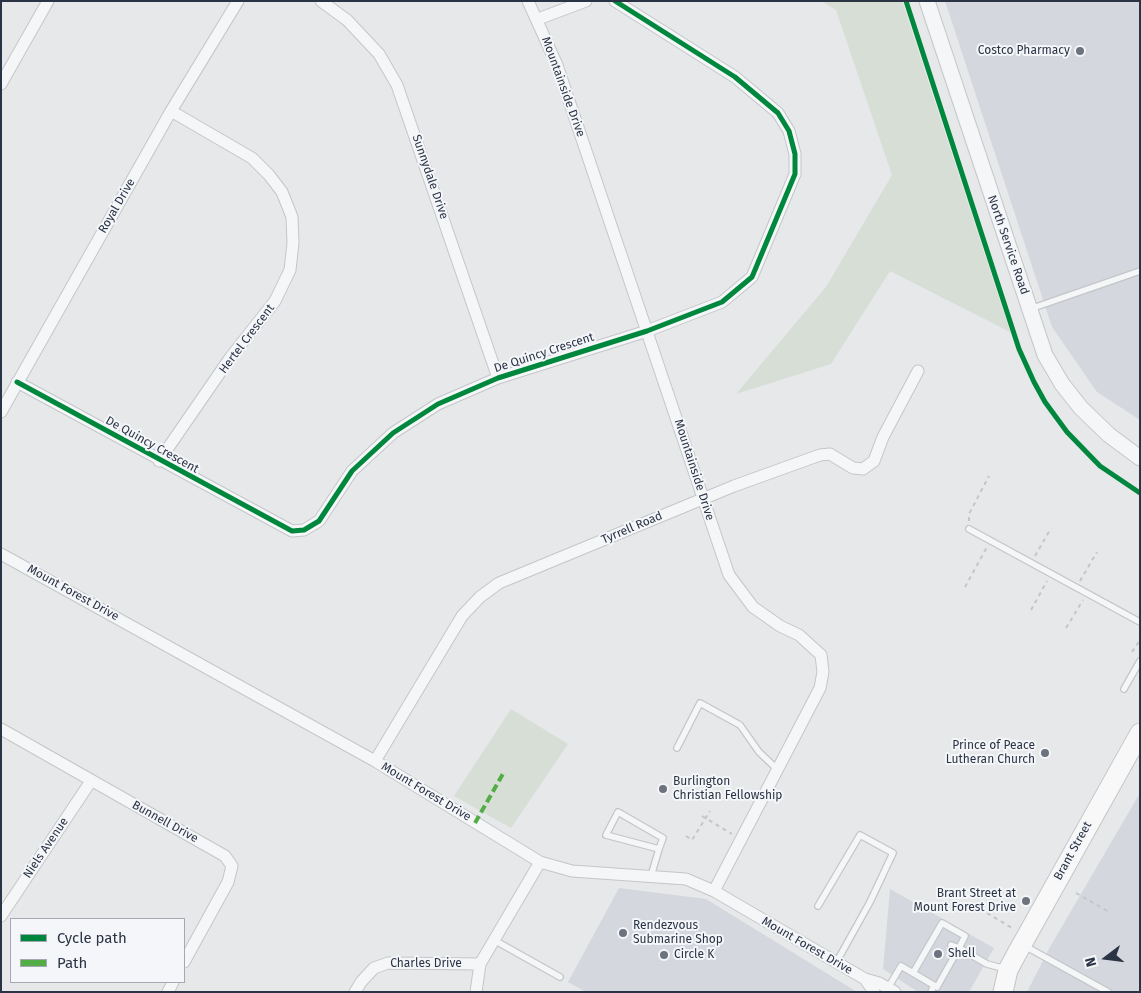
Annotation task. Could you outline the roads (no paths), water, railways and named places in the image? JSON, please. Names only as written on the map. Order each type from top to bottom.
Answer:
[{"type":"main road","name":"Brant Street","points":[[1003,992],[1017,936],[1140,733]]},
{"type":"main road","name":"Brant Street","points":[[989,992],[997,978],[1008,970]]},
{"type":"street","points":[[1,84],[48,1]]},
{"type":"street","name":"Royal Drive","points":[[1,412],[171,111],[238,1]]},
{"type":"street","name":"Sunnydale Drive","points":[[321,1],[347,20],[379,54],[397,85],[498,378]]},
{"type":"street","name":"Mountainside Drive","points":[[528,1],[538,19],[557,65],[729,575],[739,592],[753,607],[780,626],[799,635],[821,656],[823,672],[820,688],[714,891]]},
{"type":"street","points":[[538,19],[586,1]]},
{"type":"street","name":"De Quincy Crescent","points":[[17,382],[159,461],[292,531],[304,530],[320,521],[352,471],[393,433],[438,404],[498,378],[647,331],[722,302],[752,277],[795,174],[795,154],[789,131],[778,113],[770,105],[734,77],[615,1]]},
{"type":"street","name":"North Service Road","points":[[927,1],[1045,355],[1062,384],[1081,408],[1109,435],[1140,458]]},
{"type":"street","name":"Hertel Crescent","points":[[159,461],[230,358],[275,302],[290,270],[293,243],[292,217],[282,192],[269,175],[252,158],[171,111]]},
{"type":"street","name":"Tyrrell Road","points":[[375,761],[462,616],[480,597],[499,583],[704,498],[820,455],[830,454],[853,468],[863,469],[874,461],[883,437],[918,371]]},
{"type":"street","name":"Mount Forest Drive","points":[[1,554],[375,761],[540,862],[572,871],[686,879],[714,891],[865,979],[892,990]]},
{"type":"street","name":"Bunnell Drive","points":[[1,729],[225,856],[232,866],[228,882],[185,960]]},
{"type":"street","name":"Niels Avenue","points":[[1,916],[91,781]]},
{"type":"street","points":[[476,992],[480,964],[492,939],[540,862]]},
{"type":"street","name":"Charles Drive","points":[[355,992],[361,982],[374,968],[388,963],[480,964]]},
{"type":"street","name":"Mount Forest Drive","points":[[865,979],[872,991]]},
{"type":"lane","points":[[1030,309],[1140,272]]},
{"type":"lane","points":[[969,529],[1140,622]]},
{"type":"lane","points":[[1124,688],[1140,660]]},
{"type":"lane","points":[[677,748],[700,703],[740,724],[759,752],[778,770]]},
{"type":"lane","points":[[650,876],[663,838],[618,812],[606,836],[659,849]]},
{"type":"lane","points":[[818,906],[860,835],[893,853],[870,902],[836,963]]},
{"type":"lane","points":[[913,973],[930,949],[942,923],[965,936],[937,986],[934,985],[931,992]]},
{"type":"lane","points":[[1017,936],[1108,992]]},
{"type":"lane","points":[[492,939],[560,977]]},
{"type":"lane","points":[[951,944],[987,964],[1008,970]]},
{"type":"lane","points":[[944,957],[952,961]]},
{"type":"lane","points":[[892,990],[901,966],[934,985]]},
{"type":"lane","points":[[939,966],[946,970]]},
{"type":"place","name":"Costco Pharmacy","points":[[1080,51]]},
{"type":"place","name":"Prince of Peace Lutheran Church","points":[[1045,753]]},
{"type":"place","name":"Burlington Christian Fellowship","points":[[663,789]]},
{"type":"place","name":"Brant Street at Mount Forest Drive","points":[[1026,901]]},
{"type":"place","name":"Rendezvous Submarine Shop","points":[[623,933]]},
{"type":"place","name":"Shell","points":[[938,954]]},
{"type":"place","name":"Circle K","points":[[664,955]]}]
